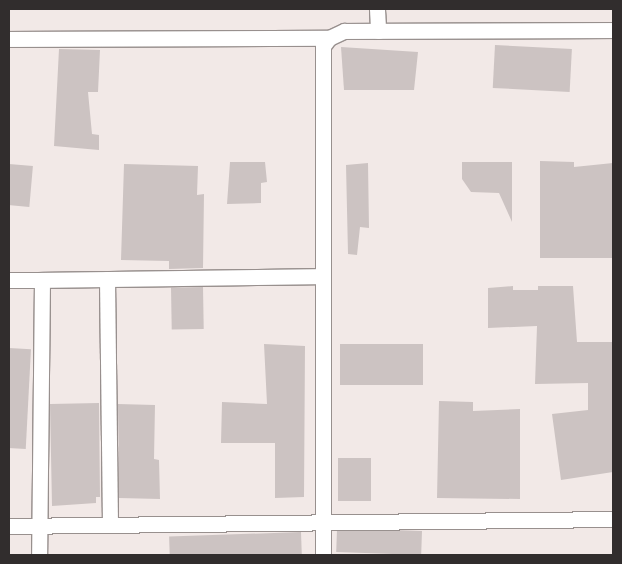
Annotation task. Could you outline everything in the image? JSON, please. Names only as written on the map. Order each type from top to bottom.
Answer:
[{"type":"street","points":[[377,9],[378,31]]},
{"type":"street","points":[[9,39],[329,38],[344,31],[613,30]]},
{"type":"street","points":[[323,555],[323,46],[329,38]]},
{"type":"street","points":[[9,280],[323,276]]},
{"type":"street","points":[[107,279],[110,525]]},
{"type":"street","points":[[39,555],[42,280]]},
{"type":"street","points":[[9,526],[613,519]]},
{"type":"building","points":[[495,45],[572,49],[570,92],[493,88]]},
{"type":"building","points":[[341,47],[418,52],[414,90],[344,90]]},
{"type":"building","points":[[59,49],[100,50],[98,92],[88,92],[92,134],[99,135],[99,150],[54,146]]},
{"type":"building","points":[[540,161],[574,162],[574,167],[613,163],[613,258],[540,258]]},
{"type":"building","points":[[230,162],[265,162],[267,182],[261,183],[261,203],[227,204]]},
{"type":"building","points":[[462,162],[512,162],[512,222],[499,193],[471,192],[462,179]]},
{"type":"building","points":[[368,163],[369,228],[360,227],[357,255],[348,254],[346,165]]},
{"type":"building","points":[[9,164],[33,166],[29,207],[9,205]]},
{"type":"building","points":[[124,164],[198,166],[197,195],[204,194],[203,268],[169,269],[169,261],[121,260]]},
{"type":"building","points":[[513,286],[513,290],[538,290],[538,286],[573,286],[577,342],[613,342],[613,472],[561,480],[552,414],[588,410],[588,383],[535,384],[537,326],[488,328],[488,288]]},
{"type":"building","points":[[203,287],[204,329],[172,330],[171,288]]},
{"type":"building","points":[[264,344],[305,346],[304,497],[275,498],[275,443],[221,443],[222,402],[267,404]]},
{"type":"building","points":[[340,344],[423,344],[423,385],[340,385]]},
{"type":"building","points":[[9,348],[31,349],[26,449],[9,448]]},
{"type":"building","points":[[439,401],[473,402],[473,411],[520,409],[520,499],[437,498]]},
{"type":"building","points":[[99,403],[100,497],[96,497],[96,503],[52,506],[50,404]]},
{"type":"building","points":[[118,404],[155,405],[154,459],[159,460],[160,499],[119,498]]},
{"type":"building","points":[[338,458],[371,458],[371,501],[338,501]]},
{"type":"building","points":[[337,528],[422,531],[421,555],[336,552]]},
{"type":"building","points":[[301,532],[302,555],[170,555],[169,537]]}]
